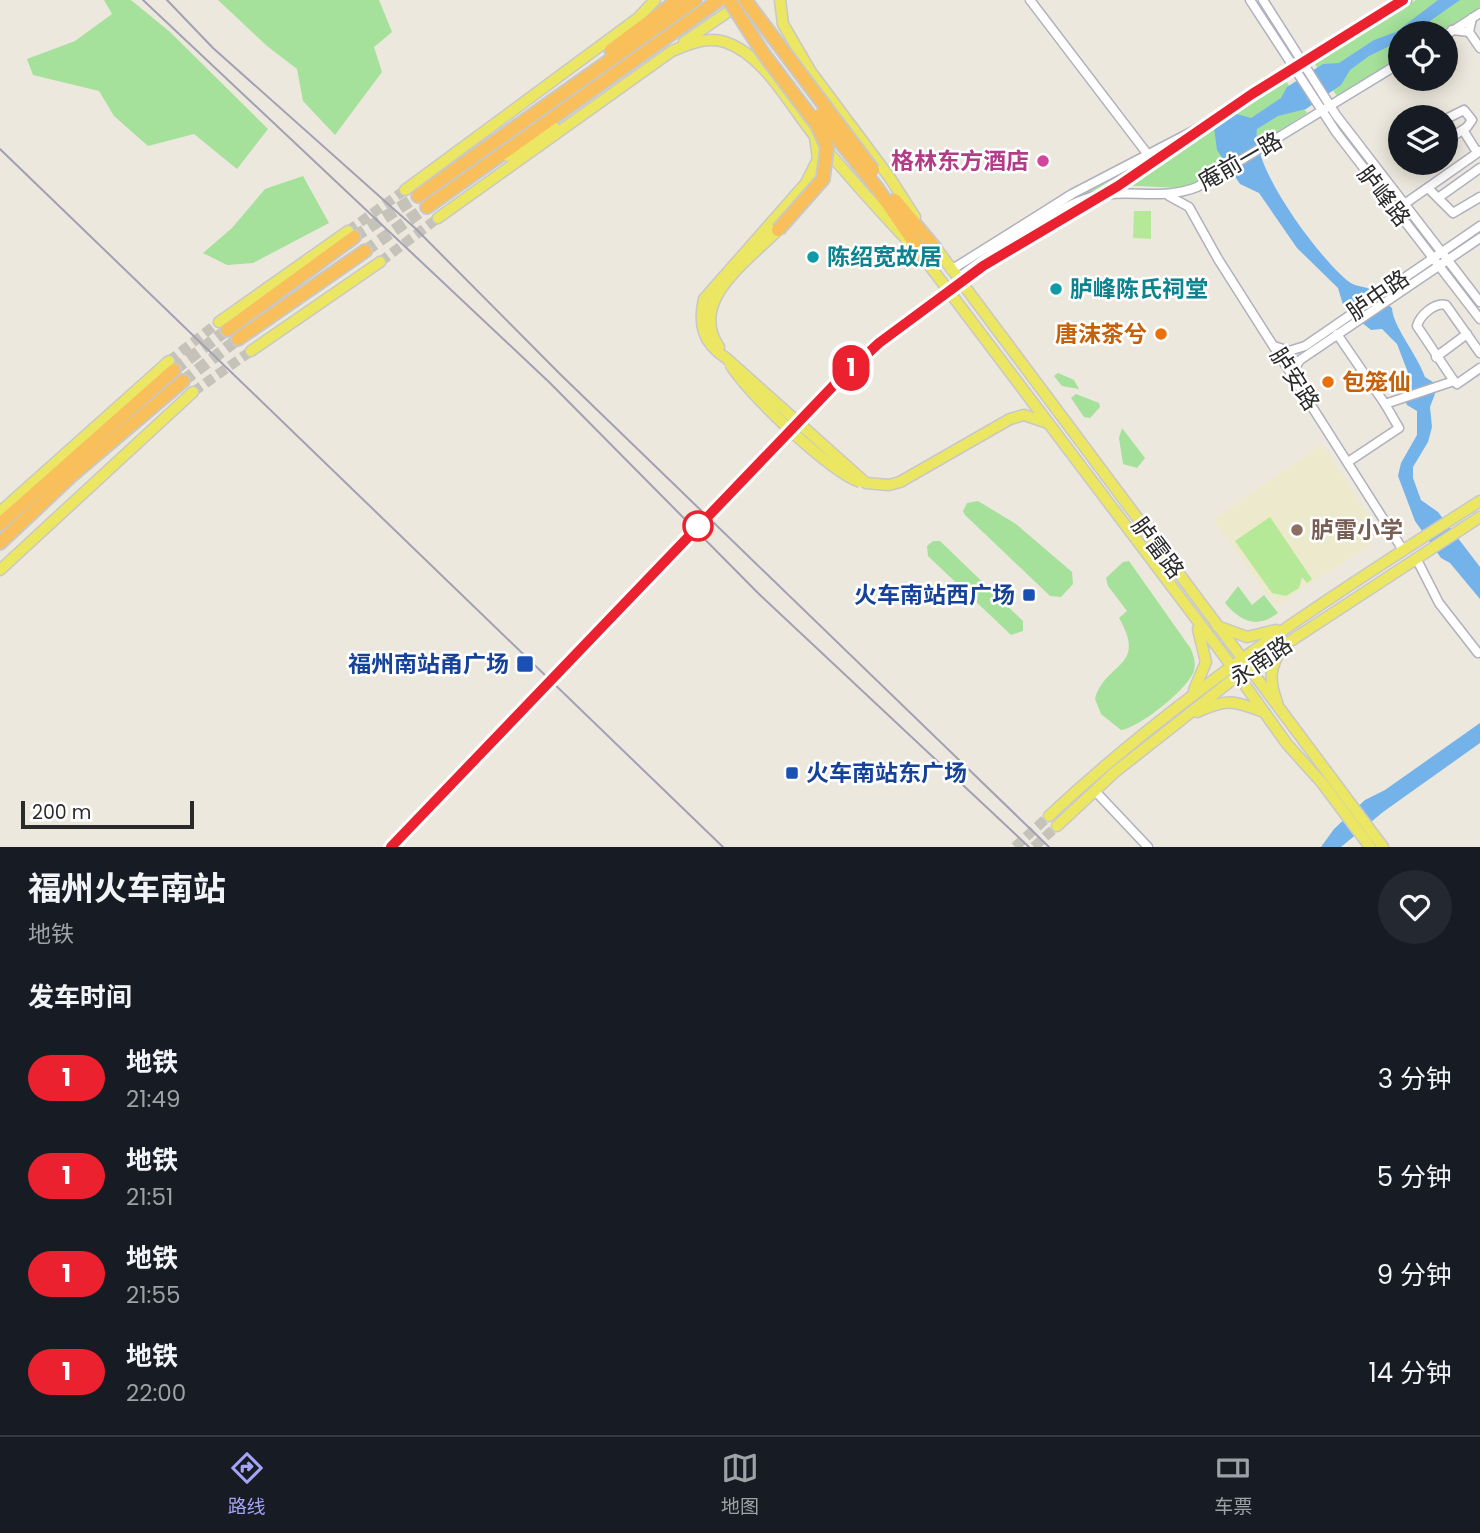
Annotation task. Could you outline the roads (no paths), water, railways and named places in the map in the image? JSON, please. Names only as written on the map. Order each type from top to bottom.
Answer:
[{"type":"highway","points":[[545,106],[642,25],[678,0]]},
{"type":"highway","points":[[418,196],[695,0]]},
{"type":"highway","points":[[427,207],[719,0]]},
{"type":"highway","points":[[731,0],[880,186],[935,248]]},
{"type":"highway","points":[[731,0],[817,125],[827,147],[823,179],[774,226]]},
{"type":"highway","points":[[744,0],[880,186],[924,257]]},
{"type":"highway","points":[[223,326],[351,234]]},
{"type":"highway","points":[[238,339],[365,251]]},
{"type":"highway","points":[[0,524],[172,365]]},
{"type":"highway","points":[[0,543],[97,453],[183,381]]},
{"type":"main road","points":[[405,190],[518,103],[638,18],[654,0]]},
{"type":"main road","points":[[438,218],[744,0]]},
{"type":"main road","points":[[780,0],[783,24],[811,72]]},
{"type":"main road","points":[[518,103],[642,25]]},
{"type":"main road","points":[[759,65],[756,45],[773,32],[783,35],[811,72]]},
{"type":"main road","name":"胪雷路","points":[[672,51],[697,42],[716,40],[735,47],[759,65],[872,204],[924,257],[1263,712],[1346,815],[1383,847]]},
{"type":"main road","name":"胪雷路","points":[[811,72],[890,178],[935,248],[1350,804],[1370,847]]},
{"type":"main road","points":[[452,190],[609,95]]},
{"type":"main road","points":[[813,134],[819,153],[812,173],[774,226],[720,289],[711,304],[710,330],[726,358],[866,483],[889,485],[900,482],[1010,419],[1024,415],[1048,422]]},
{"type":"main road","points":[[251,351],[380,262]]},
{"type":"main road","points":[[0,512],[172,365]]},
{"type":"main road","points":[[0,570],[192,392]]},
{"type":"main road","points":[[1049,816],[1131,742],[1240,658],[1480,500]]},
{"type":"main road","name":"永南路","points":[[1057,826],[1095,791],[1247,668],[1479,518]]},
{"type":"main road","points":[[1186,700],[1201,678],[1206,662],[1203,640],[1191,612]]},
{"type":"main road","points":[[1214,624],[1247,637],[1289,625]]},
{"type":"main road","points":[[1280,712],[1272,688],[1271,673],[1277,655],[1289,641]]},
{"type":"main road","points":[[1183,718],[1218,702],[1233,701],[1263,712]]},
{"type":"street","points":[[1030,0],[1149,156]]},
{"type":"street","points":[[1250,0],[1300,70]]},
{"type":"street","points":[[1263,0],[1300,70]]},
{"type":"street","points":[[955,274],[1072,194],[1149,156],[1300,70],[1406,0]]},
{"type":"street","points":[[1469,32],[1476,16]]},
{"type":"street","points":[[1458,27],[1476,16]]},
{"type":"street","points":[[1458,33],[1469,32]]},
{"type":"street","points":[[1469,32],[1480,48]]},
{"type":"street","name":"胪峰路","points":[[1300,70],[1432,257],[1480,319]]},
{"type":"street","name":"庵前一路","points":[[955,274],[1089,198],[1126,192],[1167,195],[1197,187],[1257,152],[1323,106],[1388,70]]},
{"type":"street","name":"胪峰路","points":[[1323,106],[1480,302]]},
{"type":"street","points":[[1458,112],[1469,113],[1472,120],[1458,133]]},
{"type":"street","points":[[1405,206],[1479,151],[1462,130]]},
{"type":"street","points":[[1438,198],[1480,168]]},
{"type":"street","points":[[1167,195],[1189,207],[1191,194],[1197,187]]},
{"type":"street","points":[[1428,188],[1453,213],[1480,197]]},
{"type":"street","name":"胪安路","points":[[1189,207],[1273,346],[1403,550]]},
{"type":"street","name":"胪中路","points":[[1295,379],[1296,366],[1300,360],[1336,334],[1381,292],[1480,226]]},
{"type":"street","name":"胪中路","points":[[1273,346],[1289,351],[1297,350],[1388,299],[1480,237]]},
{"type":"street","points":[[1480,353],[1446,305],[1436,305],[1420,318],[1417,326],[1457,384],[1480,368]]},
{"type":"street","points":[[1336,334],[1399,428],[1348,462]]},
{"type":"street","points":[[1436,357],[1467,334]]},
{"type":"street","points":[[1385,404],[1454,380]]},
{"type":"street","points":[[1421,555],[1439,603],[1478,653]]},
{"type":"street","points":[[1095,791],[1148,847]]},
{"type":"water","points":[[1438,0],[1460,0],[1430,21],[1410,21]]},
{"type":"water","points":[[1388,35],[1388,47],[1350,70],[1341,85],[1306,109],[1278,116],[1257,129],[1258,145],[1275,187],[1304,232],[1348,281],[1372,290],[1392,308],[1396,324],[1425,377],[1433,382],[1436,391],[1430,407],[1432,427],[1428,442],[1413,467],[1413,478],[1421,500],[1438,512],[1480,567],[1480,599],[1450,563],[1441,558],[1415,521],[1398,476],[1401,463],[1417,435],[1417,411],[1407,405],[1403,395],[1412,383],[1397,344],[1382,329],[1371,330],[1344,308],[1338,288],[1297,248],[1259,193],[1240,184],[1217,150],[1214,128],[1237,114],[1251,118],[1281,98],[1287,87],[1323,64],[1339,63],[1374,40]]},
{"type":"water","points":[[1480,723],[1480,743],[1383,812],[1341,847],[1321,847],[1334,829],[1365,800],[1385,790]]},
{"type":"tunnel","points":[[348,231],[405,190]]},
{"type":"tunnel","points":[[354,237],[418,196]]},
{"type":"tunnel","points":[[365,251],[427,207]]},
{"type":"tunnel","points":[[380,262],[438,218]]},
{"type":"tunnel","points":[[169,361],[219,322]]},
{"type":"tunnel","points":[[174,370],[227,330]]},
{"type":"tunnel","points":[[183,381],[238,339]]},
{"type":"tunnel","points":[[193,392],[251,351]]},
{"type":"tunnel","points":[[1015,847],[1049,816]]},
{"type":"tunnel","points":[[1034,847],[1057,826]]},
{"type":"railway","points":[[143,0],[550,383],[759,594],[1029,847]]},
{"type":"railway","points":[[167,0],[213,48],[415,228],[560,374],[1049,847]]},
{"type":"railway","points":[[0,149],[723,847]]},
{"type":"metro line","name":"1","points":[[391,847],[835,384],[879,343],[996,257],[1118,186],[1252,94],[1403,0]]},
{"type":"place","name":"格林东方酒店","points":[[1043,161]]},
{"type":"place","name":"陈绍宽故居","points":[[813,257]]},
{"type":"place","name":"胪峰陈氏祠堂","points":[[1056,289]]},
{"type":"place","name":"唐沫茶兮","points":[[1161,334]]},
{"type":"place","name":"包笼仙","points":[[1328,382]]},
{"type":"place","name":"胪雷小学","points":[[1297,530]]},
{"type":"place","name":"火车南站西广场","points":[[1029,595]]},
{"type":"place","name":"福州南站甬广场","points":[[525,664]]},
{"type":"place","name":"火车南站东广场","points":[[792,773]]}]
